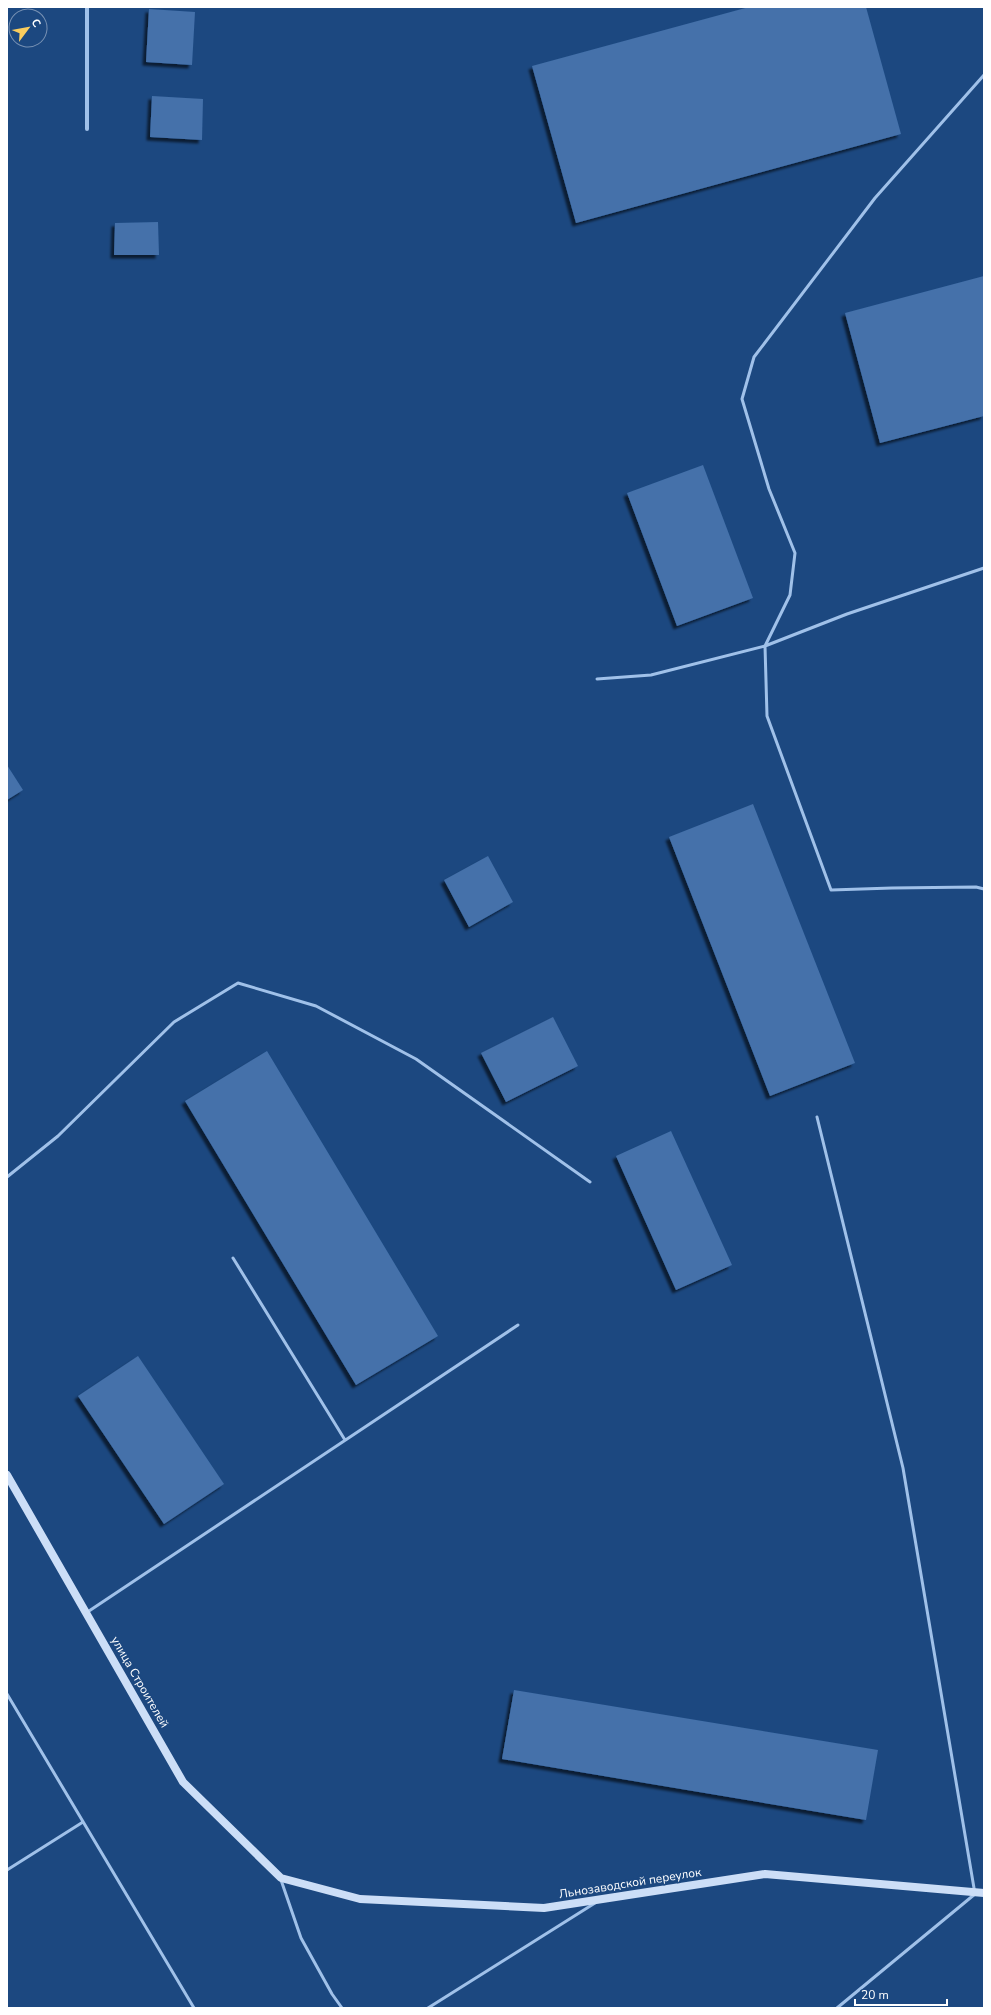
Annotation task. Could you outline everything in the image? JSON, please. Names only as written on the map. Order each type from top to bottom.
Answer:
[{"type":"street","points":[[87,7],[87,128]]},
{"type":"street","name":"улица Строителей","points":[[7,1475],[183,1782],[281,1878]]},
{"type":"street","name":"Льнозаводской переулок","points":[[281,1878],[360,1899],[544,1908],[765,1874],[975,1894],[984,1893]]},
{"type":"lane","points":[[984,75],[875,198],[754,357],[742,399],[769,489],[795,553],[790,595],[765,646],[766,716],[831,890],[976,887],[984,889]]},
{"type":"lane","points":[[597,679],[651,675],[765,646],[847,614],[984,568]]},
{"type":"lane","points":[[7,1178],[58,1136],[174,1022],[238,982],[316,1006],[416,1059],[590,1182]]},
{"type":"lane","points":[[818,1117],[903,1468],[975,1894],[837,2008]]},
{"type":"lane","points":[[233,1258],[345,1440]]},
{"type":"lane","points":[[86,1613],[518,1325]]},
{"type":"lane","points":[[7,1694],[194,2008]]},
{"type":"lane","points":[[7,1870],[83,1822]]},
{"type":"lane","points":[[281,1878],[301,1938],[332,1994],[342,2008]]},
{"type":"lane","points":[[428,2008],[600,1900]]},
{"type":"building","points":[[749,7],[866,7],[901,134],[576,223],[532,66]]},
{"type":"building","points":[[149,9],[195,12],[192,65],[146,62]]},
{"type":"building","points":[[152,96],[203,99],[202,140],[150,137]]},
{"type":"building","points":[[158,222],[159,255],[114,255],[115,223]]},
{"type":"building","points":[[984,276],[984,416],[880,443],[845,313]]},
{"type":"building","points":[[703,465],[753,598],[677,626],[627,493]]},
{"type":"building","points":[[7,765],[23,790],[7,800]]},
{"type":"building","points":[[753,804],[855,1063],[770,1096],[669,837]]},
{"type":"building","points":[[488,856],[513,902],[469,927],[444,880]]},
{"type":"building","points":[[553,1017],[578,1066],[506,1102],[481,1053]]},
{"type":"building","points":[[267,1051],[438,1336],[356,1385],[185,1101]]},
{"type":"building","points":[[671,1131],[732,1265],[676,1290],[616,1156]]},
{"type":"building","points":[[138,1356],[224,1484],[164,1524],[78,1396]]},
{"type":"building","points":[[514,1690],[878,1750],[866,1820],[502,1759]]}]
